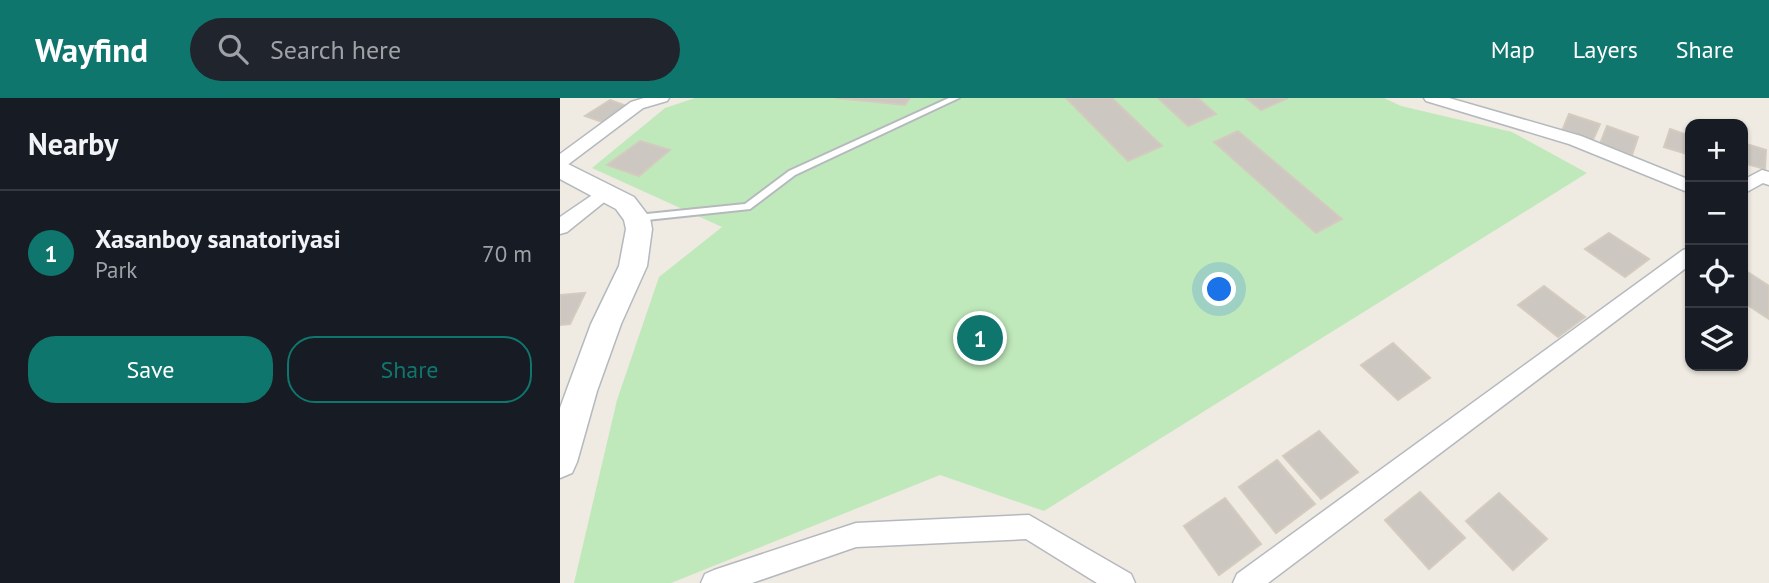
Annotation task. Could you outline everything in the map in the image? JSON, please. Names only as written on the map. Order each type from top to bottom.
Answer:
[{"type":"street","points":[[560,162],[638,105],[661,98]]},
{"type":"street","points":[[1432,98],[1575,140],[1685,185]]},
{"type":"street","points":[[560,168],[625,203],[637,218],[638,240],[633,266],[606,324],[581,391],[560,462]]},
{"type":"street","points":[[1748,185],[1762,176],[1769,179]]},
{"type":"street","points":[[560,227],[607,191]]},
{"type":"street","points":[[1246,583],[1685,258]]},
{"type":"street","points":[[714,583],[856,536],[1030,527],[1122,583]]},
{"type":"lane","points":[[637,218],[747,207],[792,173],[955,98]]},
{"type":"green space","points":[[695,98],[1384,98],[1401,106],[1512,132],[1587,173],[1044,511],[940,475],[671,583],[574,583],[617,400],[659,277],[722,227],[592,168],[665,108]]},
{"type":"building","points":[[836,98],[910,98],[905,105]]},
{"type":"building","points":[[1066,98],[1112,98],[1162,146],[1128,161]]},
{"type":"building","points":[[1158,98],[1198,98],[1216,114],[1188,126]]},
{"type":"building","points":[[1246,98],[1288,98],[1261,110]]},
{"type":"building","points":[[610,100],[629,107],[605,123],[585,116]]},
{"type":"building","points":[[1569,114],[1600,124],[1592,142],[1562,131]]},
{"type":"building","points":[[1607,126],[1638,137],[1632,155],[1600,144]]},
{"type":"building","points":[[1670,129],[1685,134],[1685,153],[1664,147]]},
{"type":"building","points":[[1238,131],[1342,219],[1316,233],[1214,142]]},
{"type":"building","points":[[640,141],[670,150],[639,176],[607,165]]},
{"type":"building","points":[[1748,145],[1766,150],[1765,169],[1748,164]]},
{"type":"building","points":[[1609,233],[1649,259],[1625,277],[1585,249]]},
{"type":"building","points":[[1748,272],[1769,286],[1769,319],[1748,305]]},
{"type":"building","points":[[1544,286],[1585,317],[1558,337],[1518,305]]},
{"type":"building","points":[[585,293],[570,324],[560,325],[560,295]]},
{"type":"building","points":[[1393,343],[1430,378],[1398,400],[1361,365]]},
{"type":"building","points":[[1319,431],[1358,472],[1321,499],[1283,456]]},
{"type":"building","points":[[1277,460],[1315,504],[1276,533],[1239,487]]},
{"type":"building","points":[[1420,492],[1465,538],[1429,569],[1385,520]]},
{"type":"building","points":[[1499,493],[1547,539],[1513,570],[1466,521]]},
{"type":"building","points":[[1225,498],[1261,544],[1219,575],[1184,526]]},
{"type":"place","name":"Xasanboy sanatoriyasi","points":[[980,338]]}]
